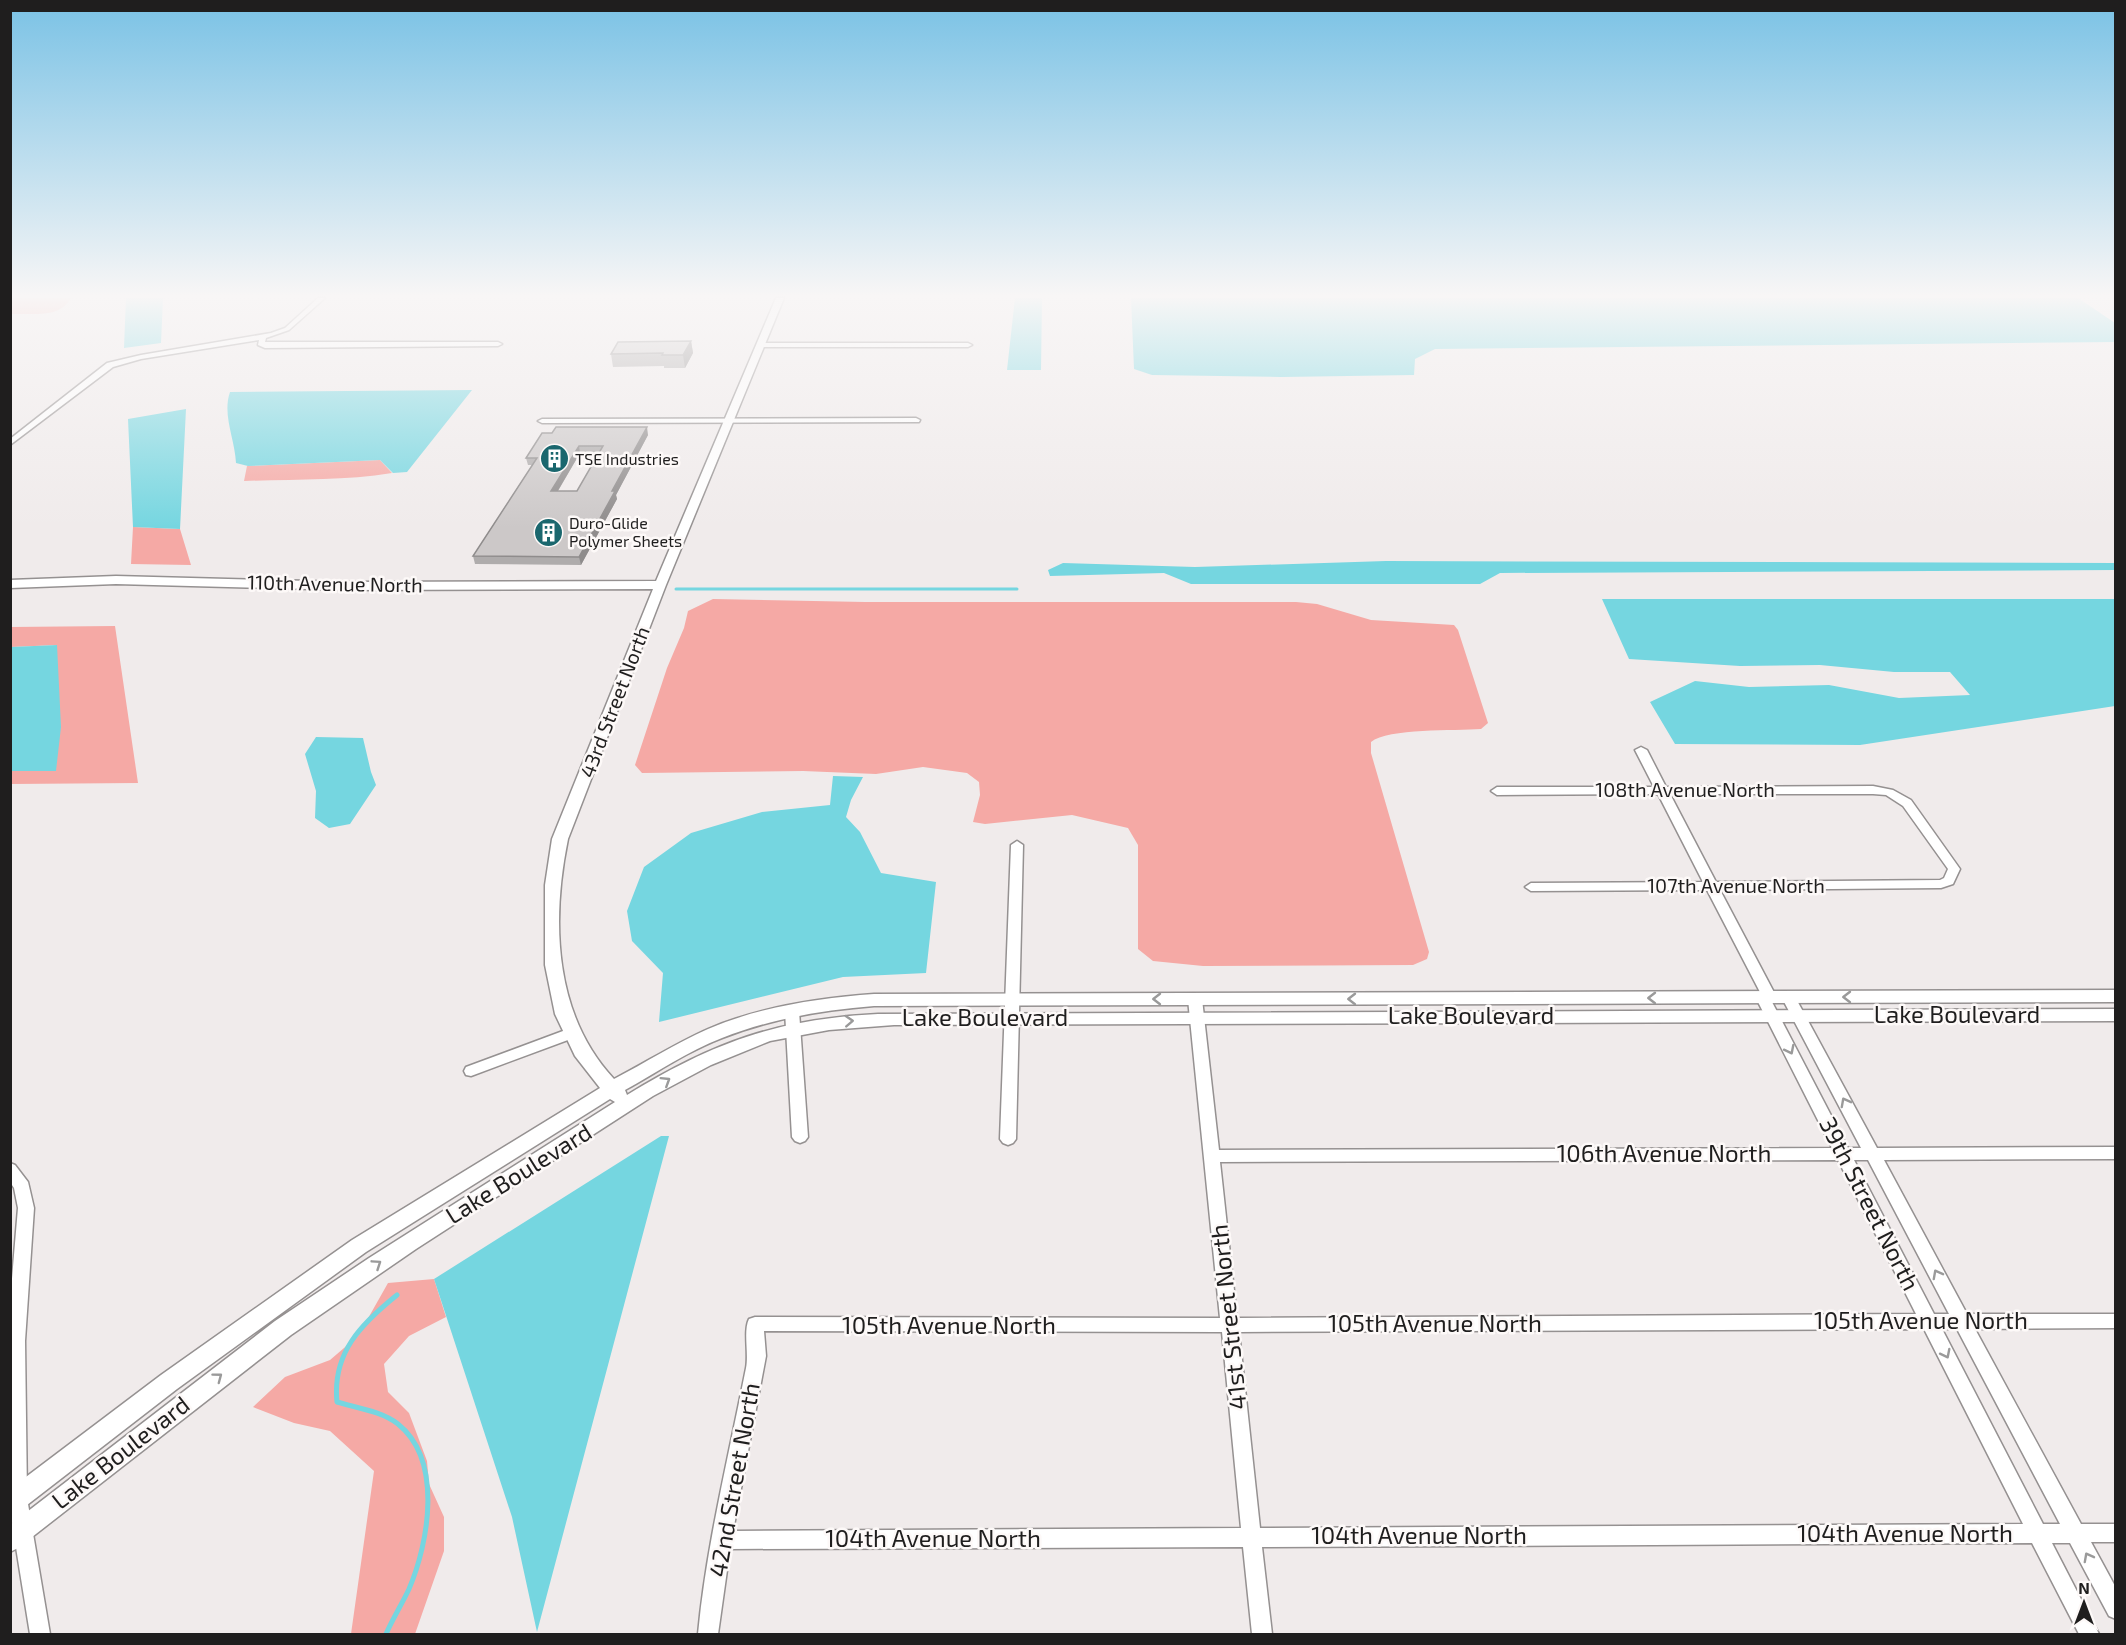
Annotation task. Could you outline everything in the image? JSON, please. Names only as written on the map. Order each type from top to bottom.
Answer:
[{"type":"street","points":[[10,443],[97,375]]},
{"type":"street","name":"43rd Street North","points":[[628,1105],[588,1061],[571,1033],[559,999],[551,936],[554,861],[560,839],[660,585],[749,375]]},
{"type":"street","points":[[542,421],[916,420]]},
{"type":"street","name":"110th Avenue North","points":[[10,584],[127,580],[347,585],[660,585]]},
{"type":"street","name":"39th Street North","points":[[1641,750],[1713,886],[1768,1004],[2089,1635]]},
{"type":"street","name":"108th Avenue North","points":[[1497,791],[1873,790],[1889,792],[1907,803],[1951,862],[1954,868],[1953,874],[1949,882],[1941,885]]},
{"type":"street","points":[[1008,1139],[1017,845]]},
{"type":"street","name":"107th Avenue North","points":[[1531,887],[1941,885]]},
{"type":"street","name":"Lake Boulevard","points":[[14,1501],[169,1382],[359,1246],[612,1089],[713,1034],[750,1021],[838,1022],[1013,1009],[1768,1004],[1789,998],[2115,996]]},
{"type":"street","name":"39th Street North","points":[[1789,998],[2115,1609]]},
{"type":"street","name":"Lake Boulevard","points":[[1768,1004],[1799,1016],[2115,1015]]},
{"type":"street","name":"41st Street North","points":[[1197,1008],[1262,1635]]},
{"type":"street","points":[[793,1020],[801,1137]]},
{"type":"street","name":"Lake Boulevard","points":[[17,1535],[179,1406],[379,1262],[682,1071],[764,1036],[793,1020]]},
{"type":"street","points":[[471,1071],[571,1033]]},
{"type":"street","name":"106th Avenue North","points":[[1213,1156],[2115,1153]]},
{"type":"street","points":[[10,1169],[22,1186],[26,1208],[13,1342],[14,1501],[17,1535],[40,1635]]},
{"type":"street","name":"105th Avenue North","points":[[755,1324],[1230,1325],[2115,1321]]},
{"type":"street","name":"42nd Street North","points":[[708,1635],[722,1540],[757,1356],[755,1324]]},
{"type":"street","name":"104th Avenue North","points":[[722,1540],[2115,1533]]},
{"type":"shaded area","points":[[380,460],[392,473],[337,479],[244,481],[247,466]]},
{"type":"shaded area","points":[[133,527],[180,529],[191,565],[131,564]]},
{"type":"shaded area","points":[[713,599],[865,602],[1296,602],[1317,604],[1371,620],[1454,625],[1458,630],[1488,723],[1481,729],[1406,732],[1392,734],[1371,742],[1371,753],[1429,952],[1427,959],[1413,965],[1203,966],[1153,961],[1138,949],[1138,845],[1128,828],[1072,815],[985,824],[973,822],[980,795],[979,782],[967,773],[923,767],[876,774],[803,771],[642,773],[635,765],[688,611]]},
{"type":"shaded area","points":[[115,626],[138,783],[11,784],[11,771],[56,771],[57,645],[11,647],[10,627]]},
{"type":"shaded area","points":[[434,1279],[446,1317],[409,1336],[384,1364],[388,1392],[409,1413],[427,1461],[429,1484],[444,1517],[444,1551],[415,1634],[351,1634],[374,1471],[330,1431],[294,1423],[253,1407],[285,1377],[330,1360],[358,1336],[388,1283]]},
{"type":"water","points":[[1151,375],[1414,375],[1281,377]]},
{"type":"water","points":[[472,390],[407,472],[393,473],[380,460],[248,466],[236,463],[227,409],[230,392]]},
{"type":"water","points":[[186,409],[180,529],[133,527],[128,419]]},
{"type":"water","points":[[1386,561],[2115,563],[2116,570],[1500,573],[1480,584],[1191,584],[1164,573],[1050,576],[1048,570],[1063,563],[1195,567]]},
{"type":"water","points":[[1602,599],[2115,599],[2115,706],[1860,745],[1675,744],[1650,702],[1695,681],[1749,687],[1829,685],[1899,698],[1970,695],[1950,672],[1894,672],[1820,665],[1740,666],[1629,659]]},
{"type":"water","points":[[57,645],[61,727],[56,771],[11,771],[11,647]]},
{"type":"water","points":[[316,737],[363,738],[376,785],[350,824],[329,828],[315,818],[316,791],[305,754]]},
{"type":"water","points":[[833,776],[863,777],[851,800],[846,817],[860,832],[881,873],[936,882],[926,973],[843,977],[659,1022],[663,973],[632,941],[627,911],[644,867],[691,833],[762,812],[830,805]]},
{"type":"water","points":[[661,1136],[669,1136],[537,1632],[512,1517],[434,1279]]},
{"type":"building","points":[[556,427],[647,427],[579,557],[473,556],[537,458],[526,458],[542,433],[552,433]],"holes":[[[579,446],[603,446],[577,491],[551,491]]]},
{"type":"waterway","points":[[676,589],[1017,589]]},
{"type":"waterway","points":[[386,1634],[409,1589],[422,1548],[428,1502],[427,1480],[422,1458],[412,1439],[398,1424],[377,1413],[337,1402],[337,1385],[344,1354],[352,1341],[372,1317],[397,1295]]},
{"type":"place","name":"TSE Industries","points":[[554,459]]},
{"type":"place","name":"Duro-Glide Polymer Sheets","points":[[548,532]]}]
